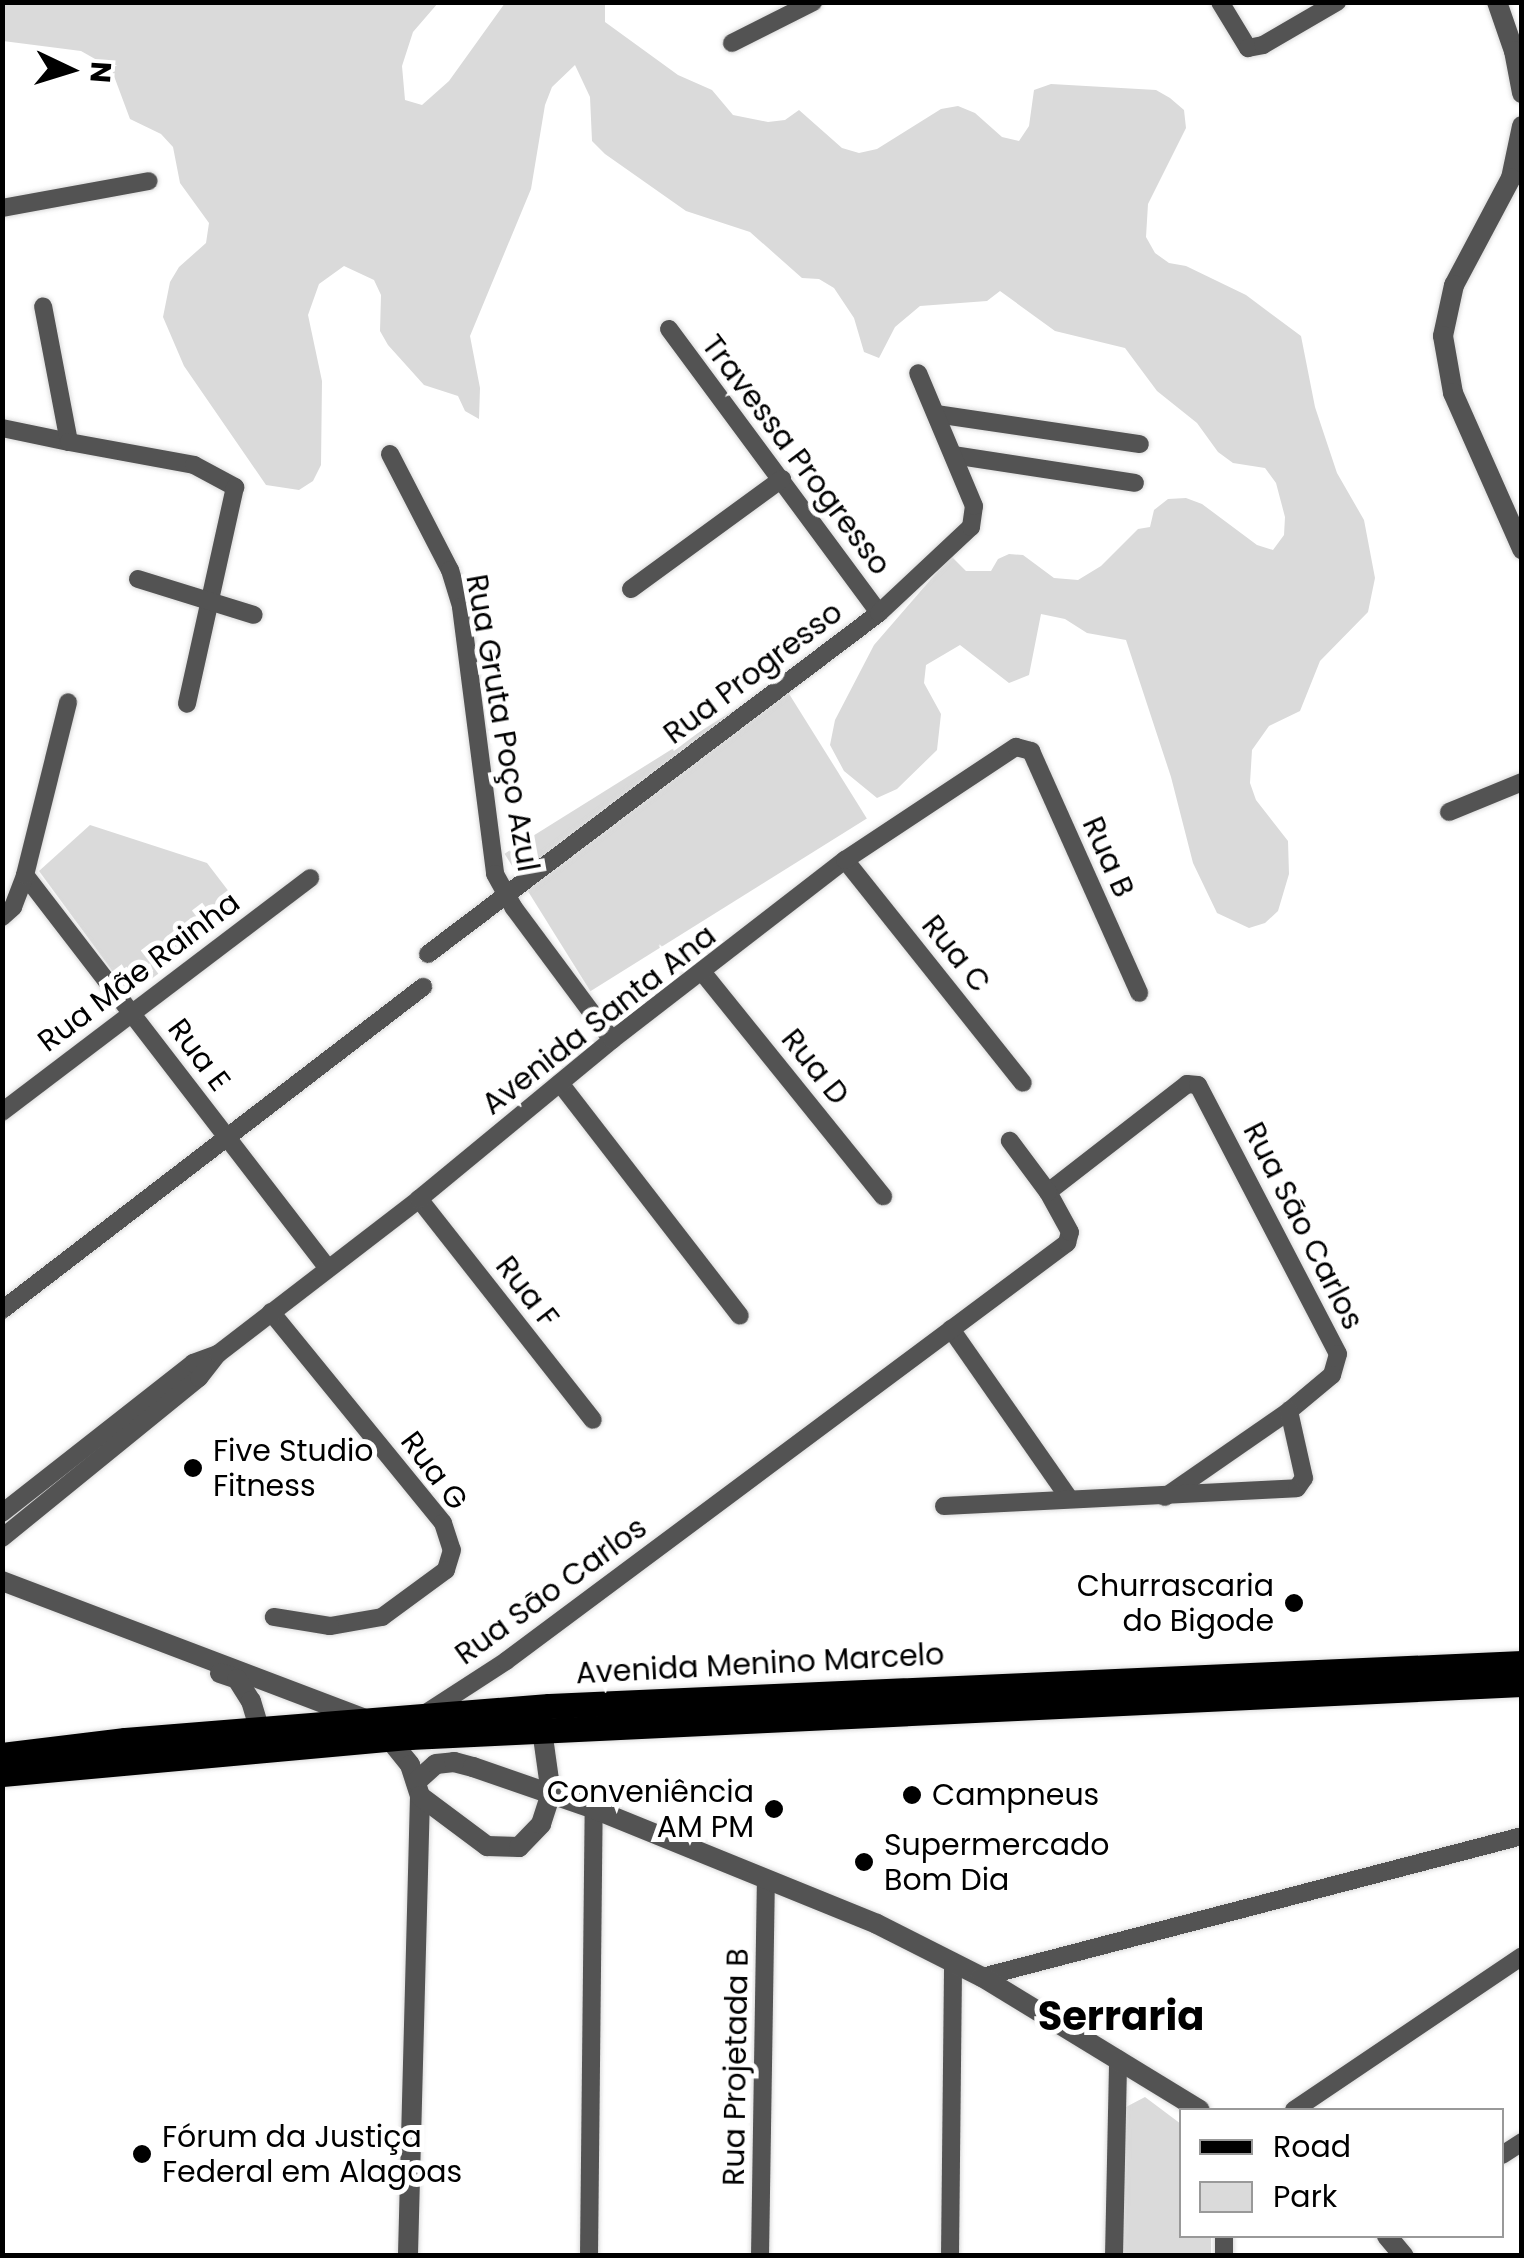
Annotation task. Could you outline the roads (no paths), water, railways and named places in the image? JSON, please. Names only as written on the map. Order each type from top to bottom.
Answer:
[{"type":"main road","name":"Avenida Menino Marcelo","points":[[2,1754],[261,1738],[390,1740],[541,1719],[1522,1663]]},
{"type":"main road","name":"Avenida Menino Marcelo","points":[[2,1774],[422,1715],[541,1719],[1522,1684]]},
{"type":"street","points":[[732,43],[813,2]]},
{"type":"street","points":[[1220,2],[1248,48],[1263,45],[1337,2]]},
{"type":"street","points":[[1497,2],[1514,51],[1522,94]]},
{"type":"street","points":[[1522,126],[1511,178],[1454,284],[1443,336],[1453,393],[1522,549]]},
{"type":"street","points":[[2,208],[149,181]]},
{"type":"street","points":[[43,306],[68,442]]},
{"type":"street","name":"Travessa Progresso","points":[[669,329],[880,613]]},
{"type":"street","name":"Rua Progresso","points":[[428,954],[880,613],[975,520],[974,506],[918,374]]},
{"type":"street","points":[[936,414],[1140,444]]},
{"type":"street","points":[[2,428],[194,465],[228,481],[234,488],[234,507],[187,704]]},
{"type":"street","name":"Rua Gruta Poço Azul","points":[[390,454],[450,570],[461,607],[490,848],[504,893],[612,1040]]},
{"type":"street","points":[[953,455],[1135,483]]},
{"type":"street","points":[[631,590],[782,479]]},
{"type":"street","points":[[138,578],[254,615]]},
{"type":"street","points":[[2,917],[13,907],[25,875],[68,702]]},
{"type":"street","name":"Avenida Santa Ana","points":[[2,1538],[200,1378],[218,1354],[419,1199],[612,1040],[704,973],[845,860],[1016,746],[1023,746]]},
{"type":"street","name":"Rua B","points":[[1023,746],[1031,751],[1139,994]]},
{"type":"street","points":[[1448,812],[1522,782]]},
{"type":"street","name":"Rua C","points":[[845,860],[1023,1083]]},
{"type":"street","name":"Rua E","points":[[25,875],[328,1268]]},
{"type":"street","name":"Rua Mãe Rainha","points":[[2,1112],[310,878]]},
{"type":"street","name":"Rua D","points":[[704,973],[883,1196]]},
{"type":"street","points":[[2,1310],[424,986]]},
{"type":"street","points":[[560,1083],[740,1316]]},
{"type":"street","name":"Rua São Carlos","points":[[422,1715],[506,1661],[1071,1237],[1048,1192],[1187,1084],[1200,1087],[1338,1354],[1332,1376],[1289,1411],[1164,1497]]},
{"type":"street","points":[[1010,1141],[1048,1192]]},
{"type":"street","name":"Rua F","points":[[419,1199],[593,1420]]},
{"type":"street","name":"Rua G","points":[[271,1312],[443,1522],[452,1550],[446,1570],[382,1617],[330,1626],[274,1617]]},
{"type":"street","points":[[950,1329],[1068,1498]]},
{"type":"street","name":"Avenida Santa Ana","points":[[2,1512],[193,1364],[218,1354]]},
{"type":"street","points":[[944,1506],[1164,1497],[1302,1485],[1289,1411]]},
{"type":"street","points":[[2,1581],[369,1720]]},
{"type":"street","points":[[2,1592],[237,1679],[250,1702],[261,1738]]},
{"type":"street","points":[[390,1740],[418,1789],[487,1846],[508,1849],[519,1846],[541,1824],[551,1794],[541,1719]]},
{"type":"street","points":[[408,2256],[418,1789],[436,1764],[454,1762],[594,1809],[878,1924],[982,1977],[1197,2108]]},
{"type":"street","points":[[589,2256],[594,1809]]},
{"type":"street","points":[[982,1977],[1522,1836]]},
{"type":"street","name":"Rua Projetada B","points":[[760,2256],[766,1879]]},
{"type":"street","points":[[1297,2108],[1522,1956]]},
{"type":"street","points":[[950,2256],[953,1962]]},
{"type":"street","points":[[1114,2256],[1118,2059]]},
{"type":"place","name":"Five Studio Fitness","points":[[193,1468]]},
{"type":"place","name":"Churrascaria do Bigode","points":[[1294,1603]]},
{"type":"place","name":"Campneus","points":[[912,1795]]},
{"type":"place","name":"Conveniência AM PM","points":[[774,1809]]},
{"type":"place","name":"Supermercado Bom Dia","points":[[864,1862]]},
{"type":"place","name":"Fórum da Justiça Federal em Alagoas","points":[[142,2154]]},
{"type":"district","name":"Serraria","points":[[1121,2016]]}]
